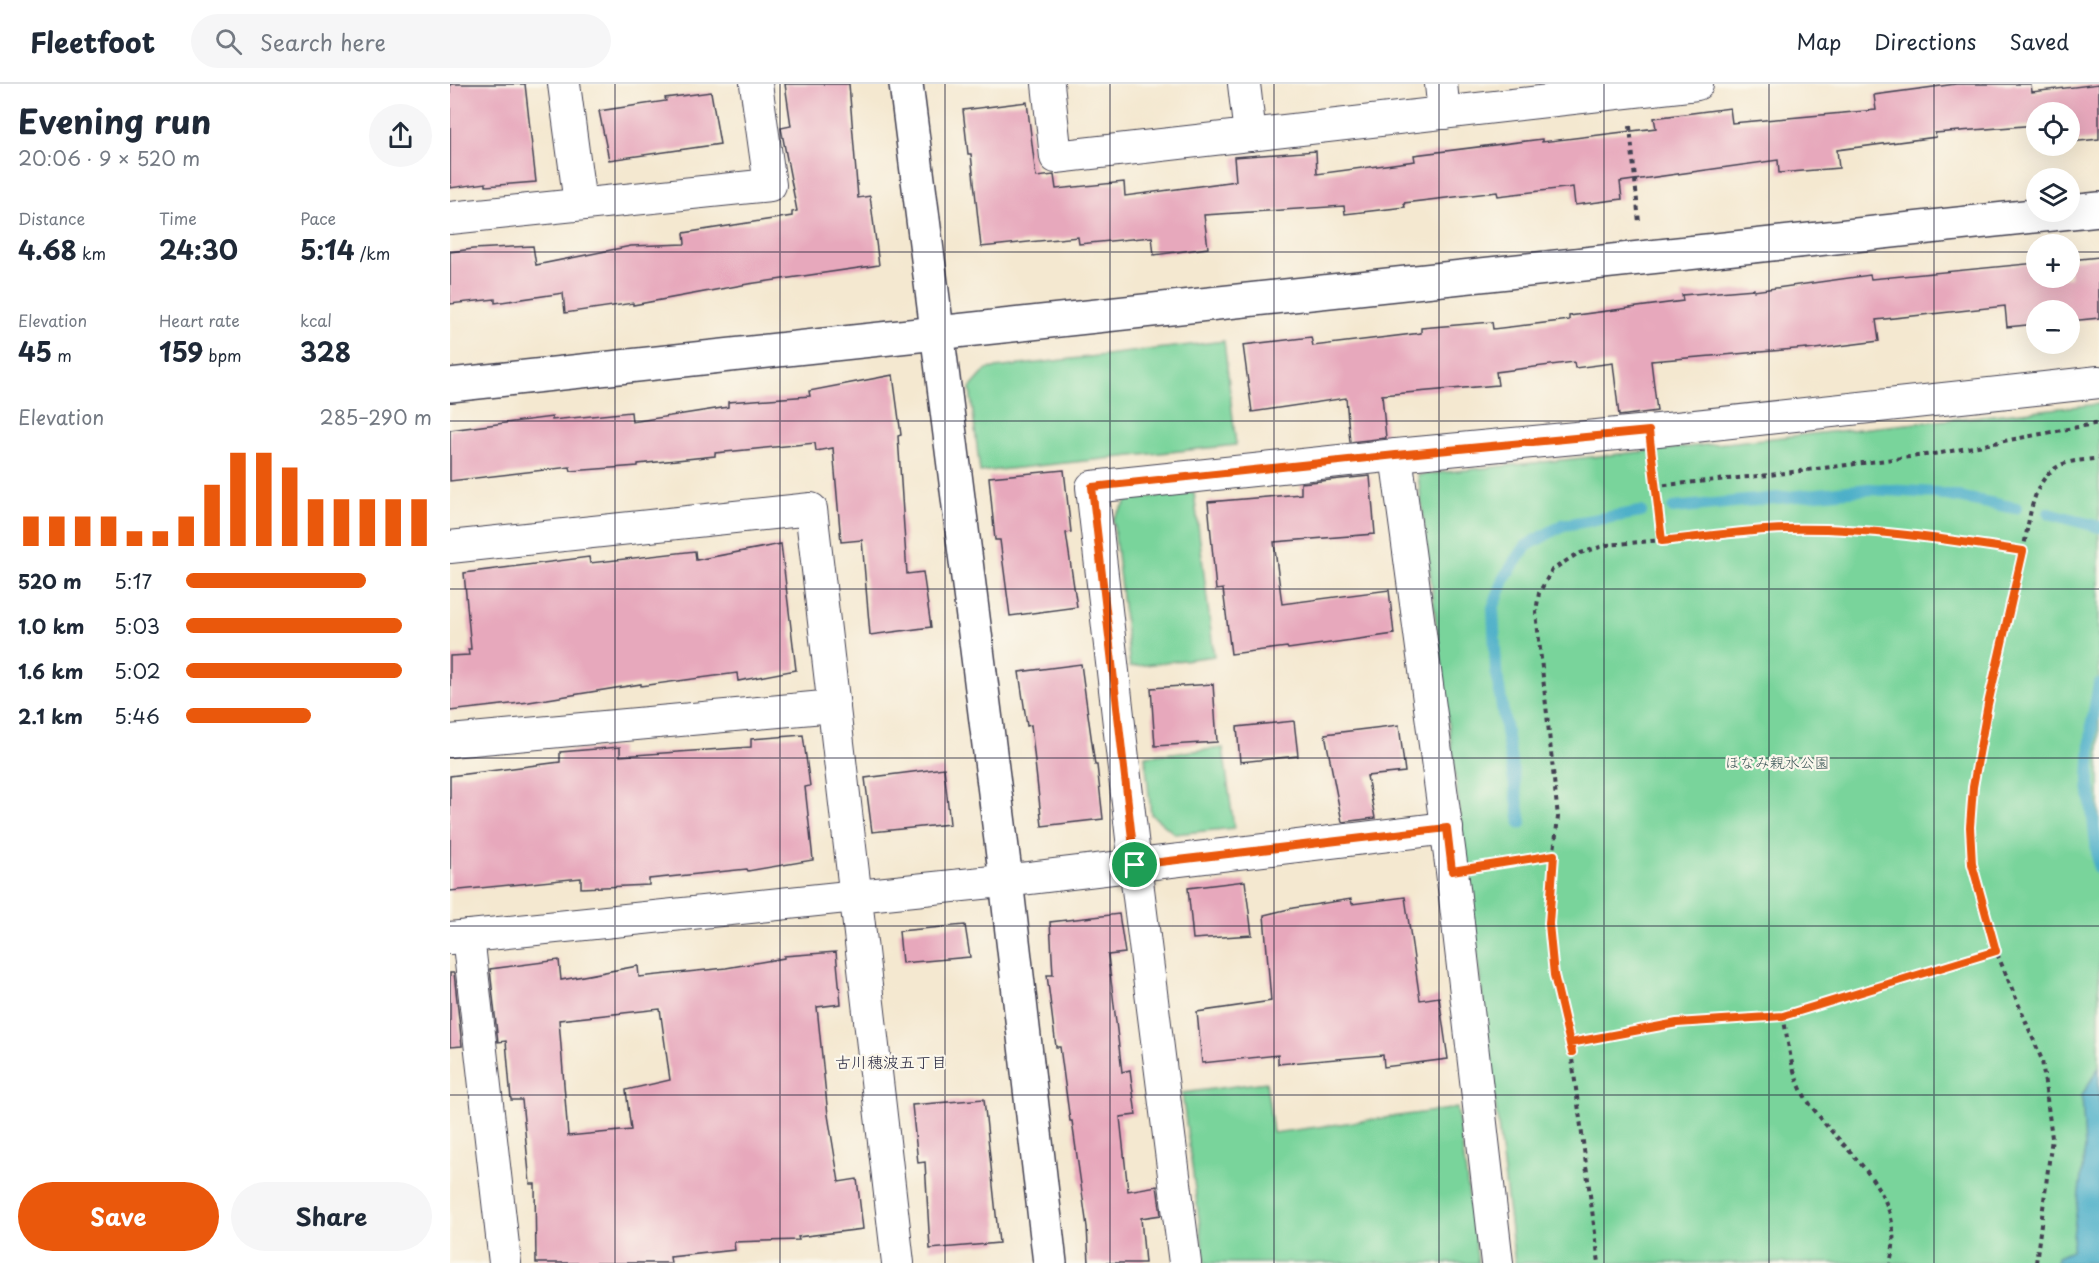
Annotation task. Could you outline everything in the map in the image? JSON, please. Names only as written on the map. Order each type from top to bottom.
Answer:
[{"type":"street","points":[[564,84],[580,204]]},
{"type":"street","points":[[450,218],[770,185],[756,84]]},
{"type":"street","points":[[906,84],[1006,880],[1050,1263]]},
{"type":"street","points":[[1048,84],[1056,157],[1250,135],[1442,98],[1698,84]]},
{"type":"street","points":[[1244,84],[1250,135]]},
{"type":"street","points":[[450,385],[2099,209]]},
{"type":"street","points":[[1185,1263],[1135,865],[1092,487],[1649,431],[2099,382]]},
{"type":"street","points":[[1396,455],[1447,828],[1497,1263]]},
{"type":"street","points":[[450,547],[811,509],[897,1263]]},
{"type":"street","points":[[450,741],[834,705]]},
{"type":"street","points":[[505,1263],[459,937],[1006,880],[1447,828]]},
{"type":"path","points":[[1631,89],[1639,224]]},
{"type":"path","points":[[1655,486],[1769,475],[1941,453],[2099,423]]},
{"type":"path","points":[[1649,431],[1662,541]]},
{"type":"path","points":[[2036,1263],[2052,1138],[2042,1060],[1996,951],[1972,864],[1970,827],[1973,787],[1988,704],[2037,489],[2046,475],[2066,463],[2099,458]]},
{"type":"path","points":[[1572,1052],[1554,975],[1550,934],[1558,817],[1536,612],[1539,593],[1552,570],[1577,554],[1607,545],[1785,529],[1932,537],[2023,551]]},
{"type":"path","points":[[1452,871],[1554,855]]},
{"type":"path","points":[[1599,1263],[1570,1043],[1677,1023],[1783,1016],[1996,951]]},
{"type":"path","points":[[1783,1016],[1799,1087],[1812,1108],[1882,1193],[1892,1217],[1894,1247],[1890,1263]]},
{"type":"green space","points":[[1224,341],[1236,445],[980,472],[970,388],[987,369]]},
{"type":"green space","name":"ほなみ親水公園","points":[[2099,404],[2099,1263],[1515,1263],[1418,475]]},
{"type":"green space","points":[[1194,492],[1214,656],[1130,667],[1113,519],[1129,499]]},
{"type":"green space","points":[[1223,748],[1234,828],[1175,834],[1151,814],[1145,756]]},
{"type":"green space","points":[[1266,1082],[1273,1133],[1457,1108],[1478,1263],[1205,1263],[1182,1093]]},
{"type":"water","points":[[2099,1067],[2099,1263],[2056,1263],[2057,1257],[2071,1251],[2085,1148],[2082,1095]]},
{"type":"building","points":[[450,84],[525,84],[536,182],[486,186],[486,183],[450,188]]},
{"type":"building","points":[[785,84],[849,84],[858,198],[870,196],[879,265],[748,284],[633,305],[633,303],[565,313],[563,293],[495,303],[495,299],[450,304],[450,252],[533,246],[536,265],[631,246],[685,244],[684,233],[792,216],[792,212],[797,211],[781,128],[791,126]]},
{"type":"building","points":[[1956,84],[2031,84],[2032,92],[2099,84],[2099,139],[2080,141],[2080,102],[2026,102],[2026,126],[1935,133],[1936,137],[1837,150],[1839,168],[1779,173],[1778,160],[1620,182],[1622,199],[1575,205],[1573,187],[1498,196],[1497,192],[1404,203],[1405,207],[1345,214],[1344,206],[1204,215],[1208,248],[1154,255],[1152,237],[1079,244],[1078,237],[981,247],[971,154],[968,154],[963,110],[1027,102],[1036,177],[1054,175],[1056,189],[1124,182],[1125,196],[1236,181],[1234,157],[1316,151],[1317,174],[1415,161],[1414,155],[1656,128],[1654,118],[1730,108],[1732,123],[1876,110],[1874,95]]},
{"type":"building","points":[[711,92],[720,144],[609,160],[599,111]]},
{"type":"building","points":[[2099,257],[2099,318],[2080,320],[2080,300],[2026,300],[2026,325],[2007,327],[2005,306],[1876,320],[1879,341],[1807,350],[1807,348],[1651,361],[1657,411],[1619,416],[1613,363],[1575,368],[1574,362],[1496,372],[1498,385],[1382,395],[1386,438],[1350,442],[1346,398],[1252,412],[1243,345],[1311,337],[1313,346],[1421,333],[1421,328],[1492,322],[1493,329],[1569,320],[1569,316],[1683,301],[1682,295],[1754,289],[1754,291],[1870,275],[1871,279],[2026,264],[2026,288],[2080,288],[2080,259]]},
{"type":"building","points":[[893,375],[901,435],[898,436],[907,574],[923,572],[931,627],[870,635],[862,540],[841,542],[833,448],[816,451],[815,443],[715,453],[715,456],[638,464],[638,466],[571,471],[570,467],[450,481],[450,430],[552,417],[552,420],[631,412],[632,422],[728,407],[728,402],[810,396],[809,391]]},
{"type":"building","points":[[1064,470],[1071,532],[1066,533],[1077,607],[1010,616],[1000,540],[995,540],[989,477]]},
{"type":"building","points":[[1370,476],[1375,534],[1274,542],[1282,604],[1389,590],[1394,634],[1288,649],[1287,647],[1231,654],[1223,589],[1216,590],[1208,502],[1301,494],[1301,483]]},
{"type":"building","points":[[781,544],[796,670],[738,681],[737,673],[641,686],[641,684],[529,702],[450,711],[450,656],[469,655],[468,649],[471,649],[464,573],[589,557],[590,563],[695,551],[696,560]]},
{"type":"building","points":[[1081,664],[1103,819],[1042,826],[1031,725],[1027,726],[1019,672]]},
{"type":"building","points":[[1213,684],[1217,742],[1155,746],[1151,688]]},
{"type":"building","points":[[1294,721],[1298,756],[1240,762],[1237,727]]},
{"type":"building","points":[[1399,725],[1405,772],[1367,776],[1375,818],[1342,822],[1325,734]]},
{"type":"building","points":[[803,735],[810,786],[805,787],[813,860],[748,871],[747,869],[649,879],[649,885],[581,888],[581,878],[450,891],[450,776],[560,762],[560,752],[620,747],[620,756],[751,747],[751,739]]},
{"type":"building","points":[[944,768],[950,824],[872,832],[865,778]]},
{"type":"building","points":[[1245,881],[1252,935],[1193,939],[1188,888]]},
{"type":"building","points":[[1405,897],[1420,1000],[1439,997],[1448,1059],[1384,1067],[1383,1055],[1278,1064],[1278,1055],[1202,1063],[1197,1012],[1271,1001],[1264,915],[1351,899],[1352,904]]},
{"type":"building","points":[[1119,914],[1125,953],[1108,955],[1122,1072],[1130,1070],[1136,1115],[1120,1117],[1128,1191],[1157,1186],[1161,1215],[1141,1218],[1145,1263],[1089,1263],[1087,1227],[1072,1121],[1070,1121],[1060,1047],[1056,1047],[1047,975],[1053,975],[1050,922]]},
{"type":"building","points":[[965,925],[970,957],[902,963],[899,931]]},
{"type":"building","points":[[836,952],[841,1004],[817,1007],[828,1115],[839,1182],[857,1179],[863,1229],[798,1237],[799,1240],[734,1242],[735,1250],[670,1257],[671,1263],[536,1263],[535,1184],[530,1184],[522,1100],[511,1100],[506,1041],[498,1042],[490,969],[559,960],[561,980],[638,966],[639,977],[726,968],[784,958],[784,956]],"holes":[[[660,1009],[670,1080],[626,1090],[631,1130],[568,1136],[559,1020]]]},
{"type":"building","points":[[450,973],[454,973],[462,1046],[450,1047]]},
{"type":"building","points":[[984,1099],[999,1243],[930,1249],[925,1162],[918,1163],[912,1105]]},
{"type":"waterway","points":[[1673,508],[1869,489],[1936,493],[2016,508]]},
{"type":"waterway","points":[[1521,823],[1496,670],[1493,608],[1506,575],[1526,546],[1563,525],[1641,512]]},
{"type":"waterway","points":[[2049,513],[2099,527]]},
{"type":"waterway","points":[[2099,684],[2092,722],[2089,784],[2099,868]]},
{"type":"district","name":"古川穂波五丁目","points":[[891,1061]]},
{"type":"route","points":[[1649,431],[1662,541],[1785,529],[1932,537],[2023,551],[1988,704],[1973,787],[1970,827],[1972,864],[1996,951],[1783,1016],[1677,1023],[1570,1043],[1572,1052],[1554,975],[1549,924],[1554,855],[1452,871],[1447,828],[1135,865],[1092,487],[1649,431]]}]
